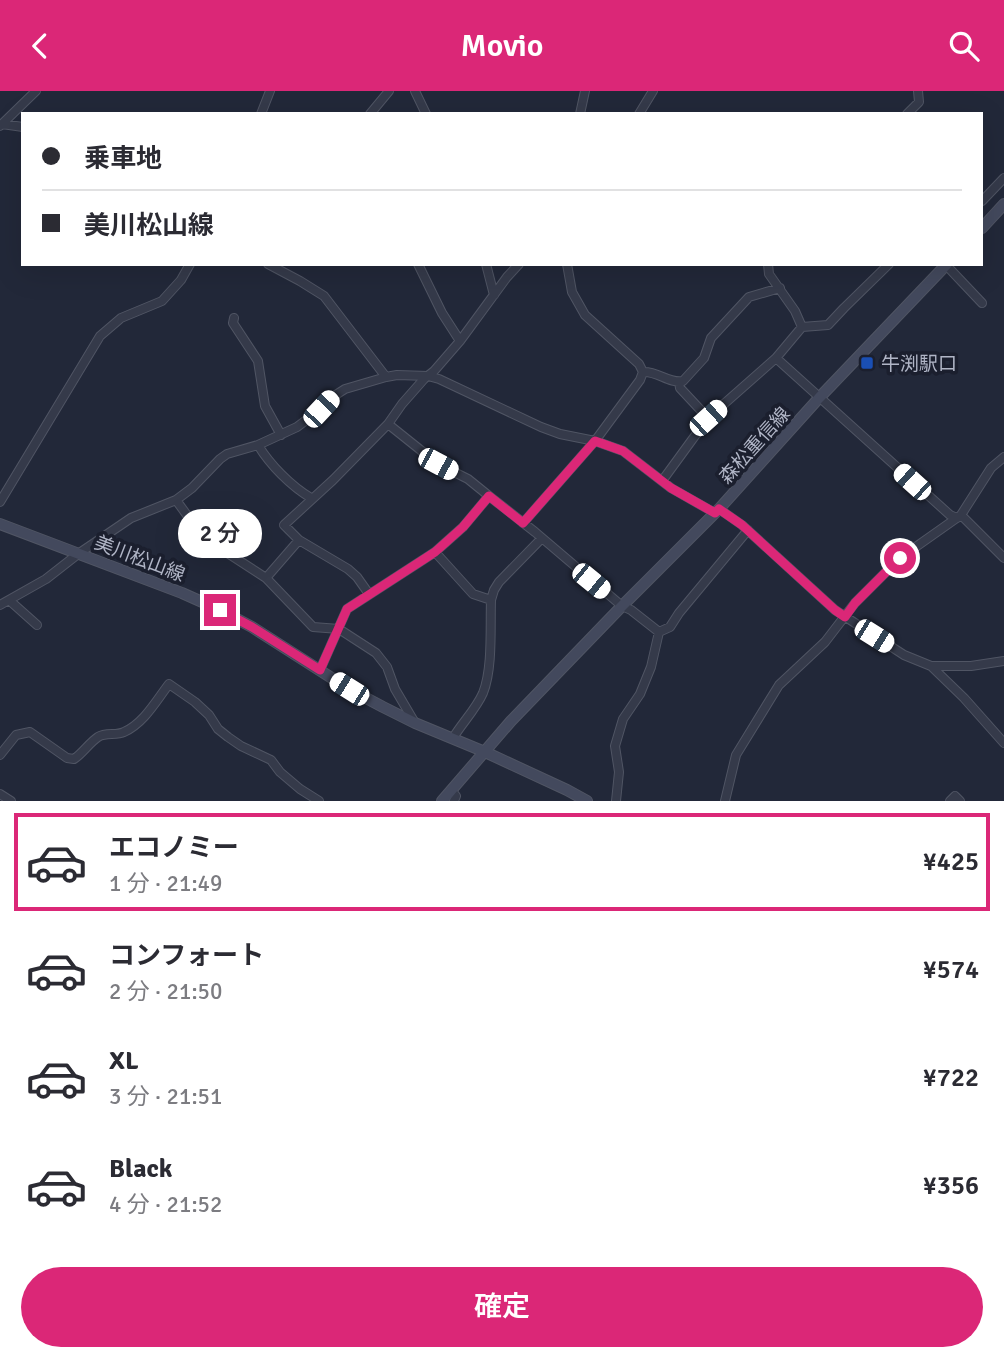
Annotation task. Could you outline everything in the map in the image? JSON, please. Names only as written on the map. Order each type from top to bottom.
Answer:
[{"type":"main road","points":[[983,226],[1004,204]]},
{"type":"main road","name":"森松重信線","points":[[442,801],[453,796],[485,751],[512,721],[717,511],[946,266]]},
{"type":"main road","name":"美川松山線","points":[[0,524],[220,610],[252,627],[349,689],[415,723],[485,751],[587,801]]},
{"type":"street","points":[[1,125],[36,91]]},
{"type":"street","points":[[262,112],[270,91]]},
{"type":"street","points":[[372,112],[389,91]]},
{"type":"street","points":[[415,91],[425,112]]},
{"type":"street","points":[[580,112],[585,91]]},
{"type":"street","points":[[640,112],[653,91]]},
{"type":"street","points":[[909,112],[919,102],[918,91]]},
{"type":"street","points":[[1,125],[21,127]]},
{"type":"street","points":[[983,200],[1004,178]]},
{"type":"street","points":[[0,502],[100,335],[121,318],[162,301],[181,280],[189,266]]},
{"type":"street","points":[[272,266],[324,296],[386,377]]},
{"type":"street","points":[[419,266],[442,313],[460,341]]},
{"type":"street","points":[[487,266],[494,295]]},
{"type":"street","points":[[369,594],[348,569],[299,540],[284,524],[388,424],[402,404],[460,341],[517,266]]},
{"type":"street","points":[[523,523],[595,441],[640,380],[643,372],[639,364],[585,315],[572,292],[567,266]]},
{"type":"street","points":[[768,266],[769,274],[795,311],[802,327]]},
{"type":"street","points":[[662,481],[708,418],[776,358],[802,327],[828,325],[887,266]]},
{"type":"street","points":[[948,266],[982,303]]},
{"type":"street","points":[[643,372],[652,371],[674,382],[680,382],[704,358],[711,338],[749,296],[779,288]]},
{"type":"street","points":[[234,318],[233,323],[258,361],[265,406],[281,435]]},
{"type":"street","points":[[776,358],[950,515],[959,517],[1003,556]]},
{"type":"street","points":[[0,605],[46,579],[131,518],[176,501],[220,459],[281,435],[309,419],[334,395],[345,389],[386,377],[428,376],[541,427],[623,451],[662,481],[748,530],[835,610],[904,655],[930,666],[964,698],[1004,743]]},
{"type":"street","points":[[680,382],[680,387],[708,418]]},
{"type":"street","points":[[388,424],[438,464],[468,479],[622,606],[659,632]]},
{"type":"street","points":[[258,445],[298,490],[311,498]]},
{"type":"street","points":[[725,801],[736,755],[779,685],[825,642],[855,603],[900,558],[959,517],[991,468],[1004,457]]},
{"type":"street","points":[[320,670],[347,609],[435,552],[463,527],[489,496]]},
{"type":"street","points":[[176,501],[200,533],[266,578],[313,627],[339,629],[376,653],[387,667],[395,689],[415,723]]},
{"type":"street","points":[[659,632],[670,627],[748,530]]},
{"type":"street","points":[[453,738],[471,714],[489,674],[491,600],[494,590],[542,538]]},
{"type":"street","points":[[266,578],[299,540]]},
{"type":"street","points":[[435,552],[473,594],[491,600]]},
{"type":"street","points":[[9,600],[37,625]]},
{"type":"street","points":[[616,801],[620,772],[615,746],[623,719],[640,694],[651,667],[659,632]]},
{"type":"street","points":[[930,666],[971,666],[1004,661]]},
{"type":"street","points":[[0,755],[16,735],[30,732],[67,758],[74,759],[97,738],[117,734],[139,722],[169,684],[195,702],[209,715],[218,729],[240,746],[271,760],[280,772],[319,801]]},
{"type":"street","points":[[0,794],[11,801]]},
{"type":"street","points":[[950,801],[955,796],[960,801]]},
{"type":"place","name":"牛渕駅口","points":[[867,363]]},
{"type":"route","points":[[220,610],[320,670],[347,609],[435,552],[463,527],[489,496],[523,523],[595,441],[623,451],[671,488],[715,513],[719,509],[742,525],[845,617],[855,603],[900,558]]}]
